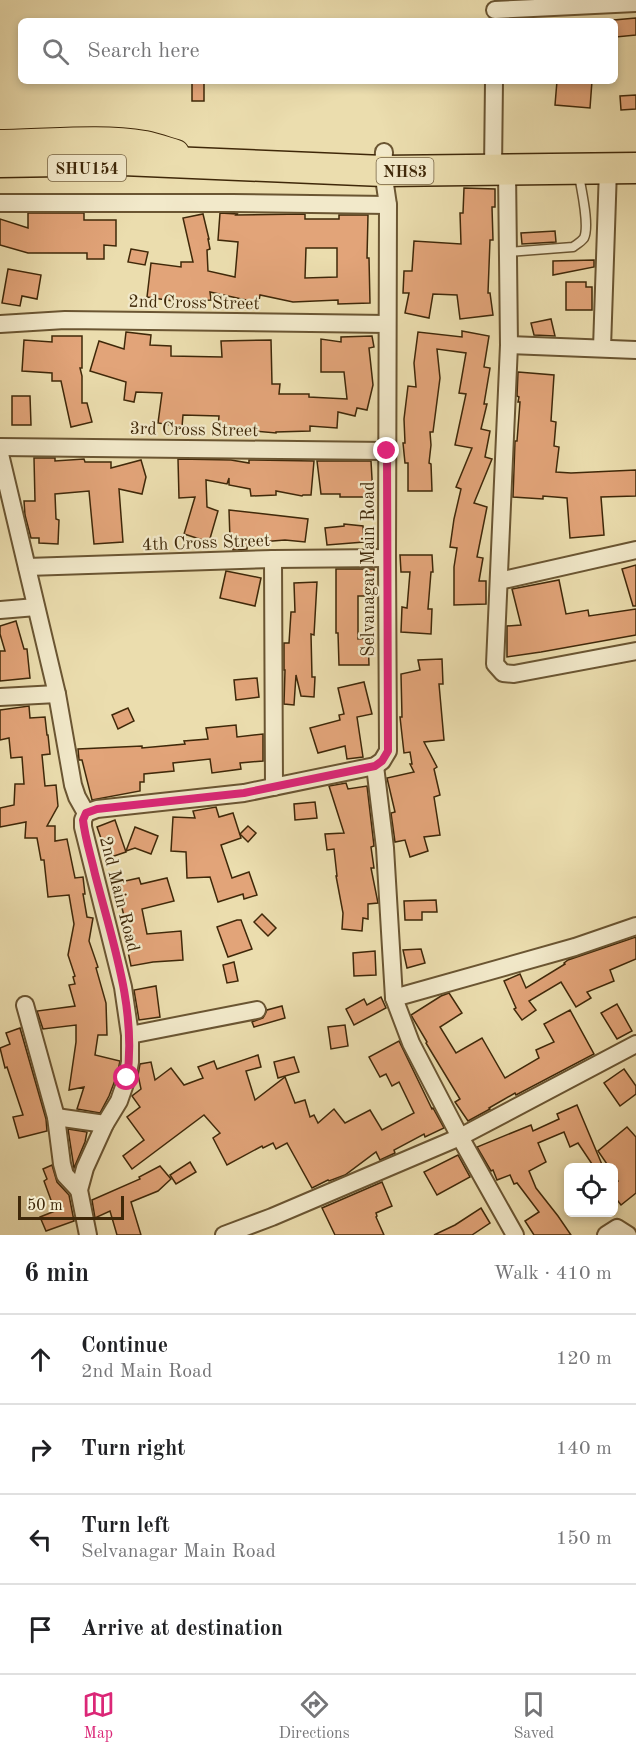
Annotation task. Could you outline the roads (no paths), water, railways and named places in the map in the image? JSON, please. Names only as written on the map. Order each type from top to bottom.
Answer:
[{"type":"highway","name":"NH83","points":[[498,164],[636,153]]},
{"type":"highway","points":[[0,154],[175,157]]},
{"type":"highway","points":[[0,162],[123,156]]},
{"type":"highway","name":"NH83","points":[[175,157],[498,164],[607,169]]},
{"type":"main road","name":"NH83","points":[[0,143],[121,142],[145,144],[175,157]]},
{"type":"main road","name":"SHU154","points":[[0,175],[175,157]]},
{"type":"street","points":[[495,10],[636,3]]},
{"type":"street","points":[[494,84],[498,164],[508,252],[509,345],[495,664],[503,672],[514,674],[636,651]]},
{"type":"street","name":"Selvanagar Main Road","points":[[375,766],[382,761],[388,751],[388,205],[383,162]]},
{"type":"street","points":[[602,348],[607,169]]},
{"type":"street","points":[[0,203],[232,202],[388,205]]},
{"type":"street","name":"2nd Cross Street","points":[[0,324],[77,320],[387,324]]},
{"type":"street","points":[[509,345],[636,350]]},
{"type":"street","name":"3rd Cross Street","points":[[0,447],[387,451]]},
{"type":"street","name":"2nd Main Road","points":[[0,454],[57,694],[73,785],[86,813],[83,820],[84,827],[123,987],[130,1035],[130,1062],[127,1078],[119,1101],[105,1124],[85,1168],[79,1190],[88,1235]]},
{"type":"street","points":[[499,581],[636,550]]},
{"type":"street","name":"4th Cross Street","points":[[27,567],[273,559],[387,558]]},
{"type":"street","points":[[273,559],[274,787]]},
{"type":"street","points":[[0,610],[36,607]]},
{"type":"street","points":[[0,697],[57,694]]},
{"type":"street","points":[[86,813],[97,809],[244,793],[375,766],[385,848],[394,998],[411,1043],[510,1234]]},
{"type":"street","points":[[394,998],[575,948],[636,926]]},
{"type":"street","points":[[25,1005],[56,1117],[65,1175],[79,1190]]},
{"type":"street","points":[[130,1035],[257,1010]]},
{"type":"street","points":[[224,1235],[460,1137],[636,1044]]},
{"type":"street","points":[[56,1117],[105,1124]]},
{"type":"street","points":[[606,1235],[617,1228],[628,1235]]},
{"type":"lane","points":[[508,252],[573,247],[579,243],[585,237],[586,226],[607,169]]}]
